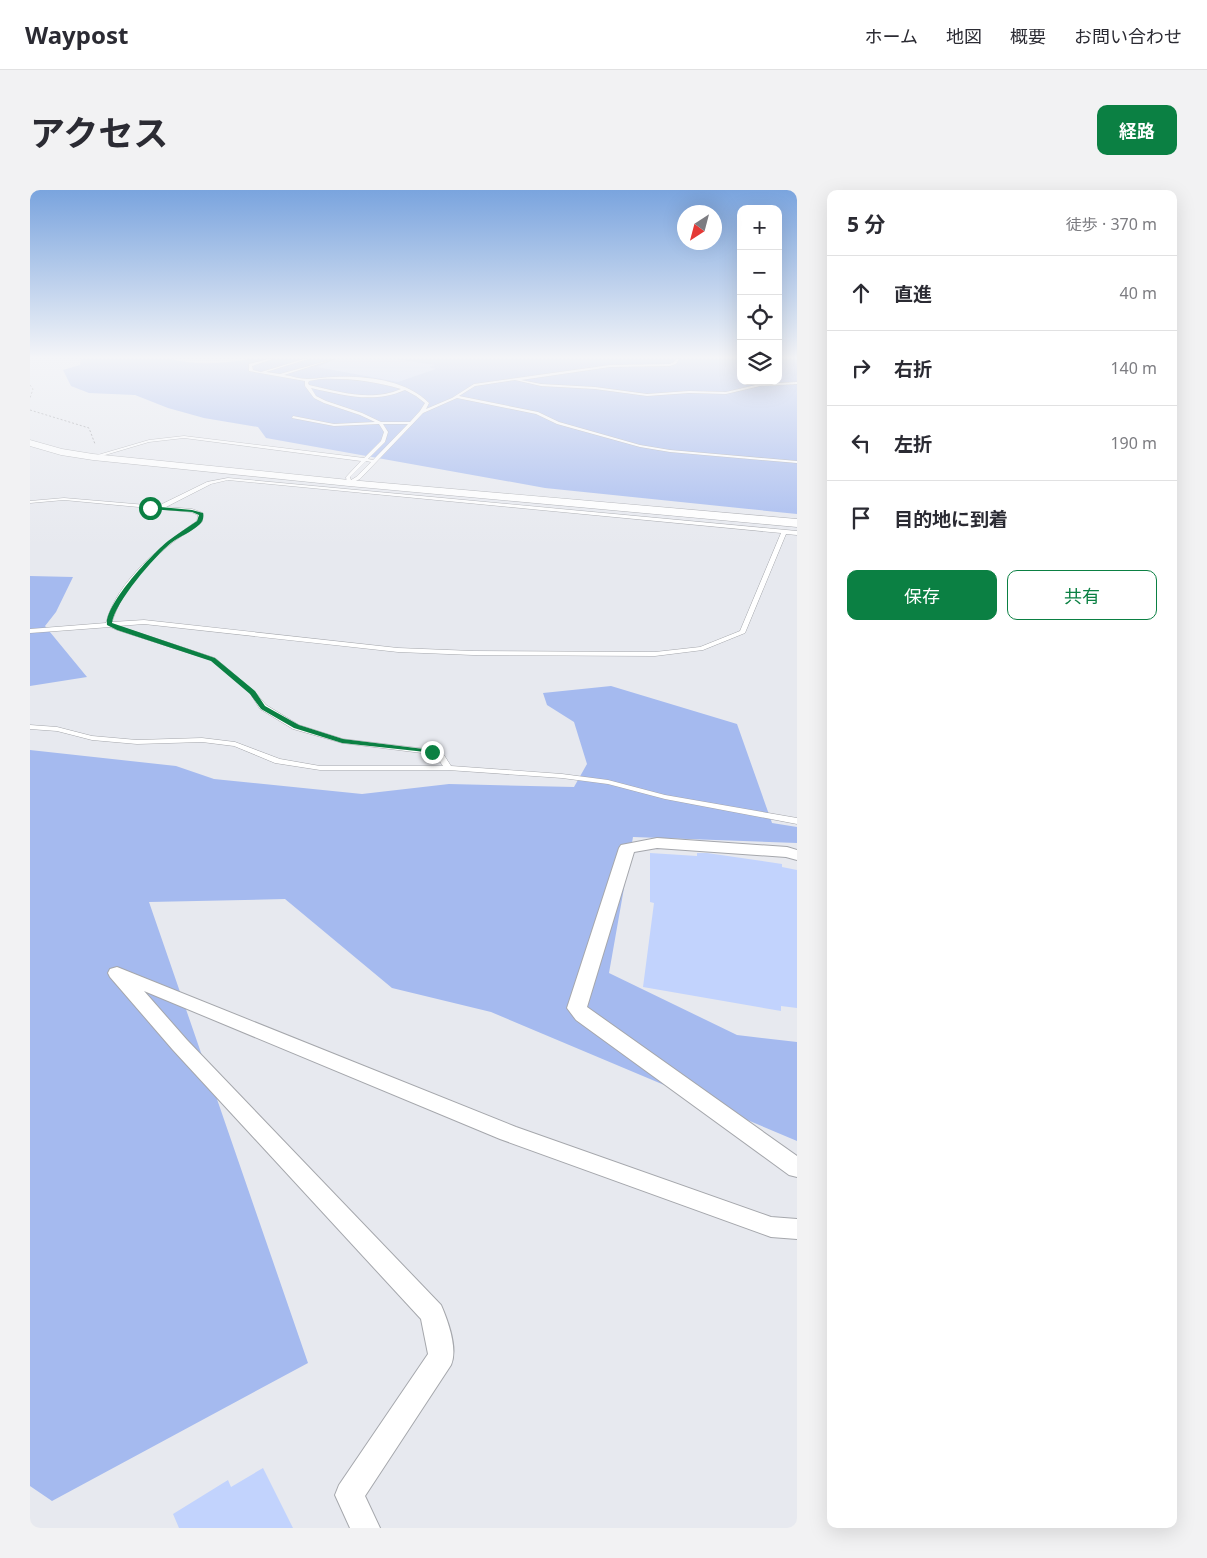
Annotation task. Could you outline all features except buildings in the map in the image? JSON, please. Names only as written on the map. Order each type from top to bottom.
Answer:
[{"type":"street","points":[[30,443],[62,452],[94,457],[349,483],[797,523]]},
{"type":"street","points":[[797,855],[787,852],[658,843],[627,848],[577,1008],[591,1021],[797,1168]]},
{"type":"street","points":[[365,1528],[349,1495],[442,1356],[432,1313],[180,1045],[117,973],[508,1133],[772,1227],[797,1229]]},
{"type":"lane","points":[[316,421],[334,425],[411,423]]},
{"type":"lane","points":[[377,421],[386,432],[383,441],[348,478],[349,483],[358,478],[411,423]]},
{"type":"lane","points":[[555,421],[640,446],[796,463]]},
{"type":"lane","points":[[94,457],[149,441],[184,437],[374,461]]},
{"type":"lane","points":[[158,508],[170,504],[207,482],[228,478],[797,533]]},
{"type":"lane","points":[[30,502],[64,500],[192,511],[202,514],[199,522],[169,543],[128,587],[110,616],[110,624]]},
{"type":"lane","points":[[30,631],[110,624],[163,624],[398,650],[473,653],[655,654],[702,649],[743,632],[784,532]]},
{"type":"lane","points":[[110,624],[119,629],[213,659],[252,692],[263,707],[296,727],[342,741],[432,752],[441,757],[448,768]]},
{"type":"lane","points":[[30,727],[57,729],[92,738],[137,742],[202,740],[227,743],[278,761],[320,768],[448,768],[562,776],[608,782],[665,797],[797,821]]},
{"type":"path","points":[[67,421],[89,428],[95,442],[94,457]]},
{"type":"shaded area","points":[[225,421],[797,421],[797,514],[545,488],[266,438],[258,427]]},
{"type":"shaded area","points":[[30,576],[73,577],[56,612],[45,626],[87,677],[30,686]]},
{"type":"shaded area","points":[[611,686],[737,724],[772,823],[797,827],[797,843],[633,837],[609,973],[737,1035],[797,1042],[797,1141],[491,1012],[392,988],[285,899],[149,902],[308,1363],[52,1501],[30,1486],[30,750],[176,766],[214,779],[362,794],[449,784],[574,787],[587,764],[574,722],[547,705],[543,693]]},
{"type":"route","points":[[150,508],[192,511],[202,514],[199,522],[169,543],[128,587],[110,616],[110,624],[119,629],[213,659],[252,692],[263,707],[296,727],[342,741],[404,747],[432,752]]}]
